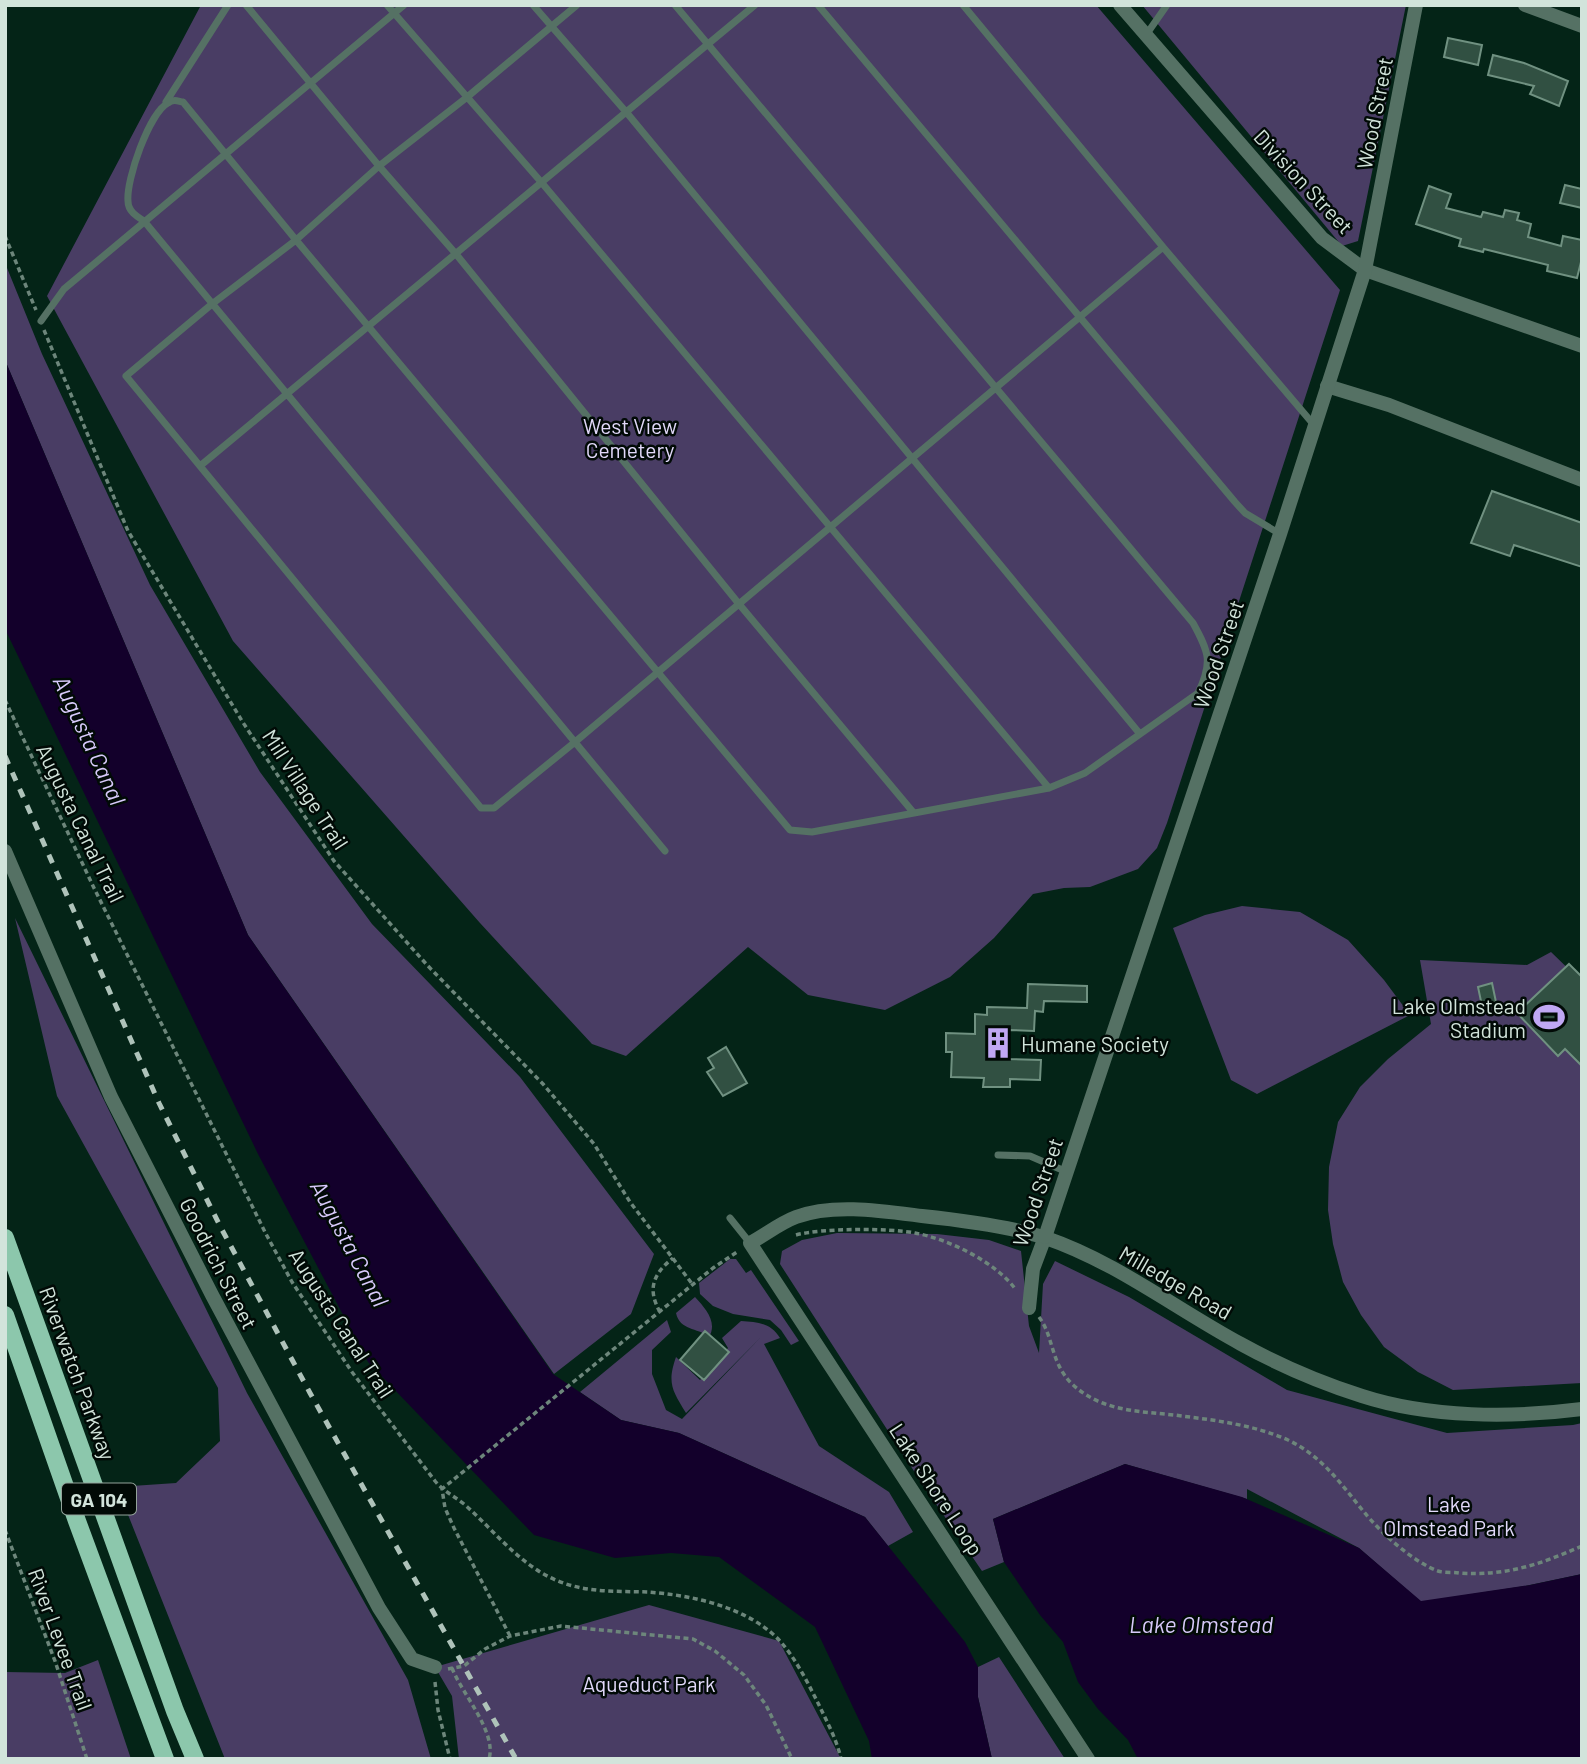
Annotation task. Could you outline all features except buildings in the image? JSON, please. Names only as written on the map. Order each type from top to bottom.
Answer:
[{"type":"main road","name":"Riverwatch Parkway","points":[[5,1238],[175,1711],[195,1759]]},
{"type":"main road","name":"GA 104","points":[[5,1315],[77,1521],[165,1759]]},
{"type":"street","name":"Division Street","points":[[1120,5],[1322,238],[1365,270],[1582,346]]},
{"type":"street","name":"Wood Street","points":[[1029,1308],[1033,1269],[1280,534],[1365,270],[1416,5]]},
{"type":"street","points":[[1525,5],[1582,26]]},
{"type":"street","points":[[1327,386],[1390,405],[1582,480]]},
{"type":"street","name":"Goodrich Street","points":[[5,851],[111,1097],[218,1308],[379,1608],[412,1659],[435,1667]]},
{"type":"street","name":"Milledge Road","points":[[750,1243],[795,1218],[813,1213],[862,1209],[964,1221],[1045,1237],[1088,1256],[1242,1345],[1319,1380],[1365,1397],[1418,1408],[1479,1415],[1536,1415],[1582,1409]]},
{"type":"street","name":"Lake Shore Loop","points":[[750,1243],[1088,1759]]},
{"type":"lane","points":[[228,5],[152,121],[129,187],[127,203],[132,213],[144,221],[665,851]]},
{"type":"lane","points":[[246,5],[379,166],[456,254],[739,604],[913,812]]},
{"type":"lane","points":[[387,5],[542,183],[1049,788]]},
{"type":"lane","points":[[41,321],[64,289],[404,5]]},
{"type":"lane","points":[[533,5],[627,113],[1140,734]]},
{"type":"lane","points":[[576,5],[466,98],[379,166],[296,240],[212,304],[125,376],[481,808],[494,808],[575,742],[1163,247]]},
{"type":"lane","points":[[165,104],[175,100],[183,102],[790,830],[812,832],[1049,788],[1084,773],[1198,693],[1207,674],[1208,652],[1193,623],[676,5]]},
{"type":"lane","points":[[200,466],[755,5]]},
{"type":"lane","points":[[817,5],[1235,502],[1245,513],[1280,534]]},
{"type":"lane","points":[[963,5],[1314,426]]},
{"type":"lane","points":[[1146,36],[1167,5]]},
{"type":"lane","points":[[998,1155],[1030,1156],[1066,1172]]},
{"type":"lane","points":[[730,1217],[750,1243]]},
{"type":"path","name":"Mill Village Trail","points":[[5,236],[128,531],[242,721],[334,861],[428,966],[552,1094],[594,1144],[630,1202],[693,1285]]},
{"type":"path","name":"Augusta Canal Trail","points":[[5,700],[225,1155],[279,1258],[352,1372],[435,1481],[463,1503],[528,1565],[559,1582],[593,1590],[688,1597],[730,1610],[759,1623],[779,1641],[799,1668],[831,1730],[841,1759]]},
{"type":"path","points":[[792,1237],[836,1231],[915,1233],[964,1249],[1012,1284],[1029,1308],[1042,1319],[1056,1364],[1070,1382],[1091,1399],[1127,1411],[1258,1428],[1290,1441],[1327,1466],[1367,1515],[1405,1551],[1439,1571],[1493,1574],[1515,1571],[1582,1546]]},
{"type":"path","points":[[510,1636],[454,1528],[445,1508],[442,1489],[693,1285],[737,1252],[743,1260]]},
{"type":"path","points":[[660,1312],[654,1301],[653,1287],[660,1271],[673,1258]]},
{"type":"path","name":"River Levee Trail","points":[[5,1530],[55,1661],[88,1759]]},
{"type":"path","points":[[450,1759],[438,1710],[435,1667],[464,1666],[485,1649],[510,1636],[561,1626],[693,1639],[715,1651],[744,1675],[766,1705],[792,1759]]},
{"type":"path","points":[[452,1668],[457,1682],[490,1740],[489,1759]]},
{"type":"green space","name":"West View Cemetery","points":[[201,5],[1096,5],[1340,290],[1157,848],[1138,869],[1090,887],[1064,888],[1033,894],[994,938],[950,977],[885,1010],[808,995],[748,947],[626,1056],[592,1044],[480,923],[233,641],[47,296]]},
{"type":"green space","points":[[1142,5],[1406,5],[1358,241],[1342,246]]},
{"type":"green space","points":[[5,263],[42,354],[150,585],[260,772],[372,924],[520,1077],[654,1254],[631,1314],[554,1374],[248,935],[5,360]]},
{"type":"green space","points":[[1242,906],[1300,912],[1348,940],[1384,980],[1410,1015],[1257,1094],[1231,1080],[1173,928],[1205,915]]},
{"type":"green space","points":[[15,918],[247,1393],[408,1680],[431,1759],[225,1759],[117,1487],[176,1483],[220,1441],[218,1388],[57,1096]]},
{"type":"green space","points":[[1551,952],[1582,982],[1582,1383],[1453,1390],[1418,1372],[1384,1347],[1361,1315],[1343,1282],[1328,1210],[1329,1167],[1338,1122],[1360,1087],[1388,1059],[1431,1024],[1420,960],[1527,965]]},
{"type":"green space","name":"Lake Olmstead Park","points":[[837,1233],[937,1234],[989,1240],[1021,1251],[1029,1326],[1039,1353],[1043,1284],[1055,1261],[1129,1297],[1287,1390],[1447,1433],[1582,1423],[1582,1574],[1421,1602],[1359,1548],[1247,1489],[1247,1499],[1125,1464],[993,1519],[1004,1562],[982,1571],[780,1264],[782,1251],[802,1240]]},
{"type":"green space","points":[[730,1259],[736,1259],[746,1273],[751,1270],[799,1341],[791,1345],[770,1320],[733,1314],[713,1306],[700,1294],[699,1283]]},
{"type":"green space","points":[[695,1297],[711,1321],[709,1337],[685,1326],[678,1319],[676,1313]]},
{"type":"green space","points":[[667,1320],[671,1332],[652,1350],[652,1374],[666,1410],[682,1419],[761,1337],[686,1413],[672,1386],[676,1357],[700,1380],[728,1348],[722,1338],[741,1321],[768,1326],[780,1338],[764,1344],[819,1446],[889,1492],[913,1532],[888,1546],[865,1517],[679,1433],[621,1420],[580,1392]]},
{"type":"green space","name":"Aqueduct Park","points":[[649,1605],[779,1641],[841,1759],[491,1759],[489,1756],[490,1759],[459,1759],[452,1696],[435,1667]]},
{"type":"green space","points":[[999,1657],[1065,1759],[992,1759],[978,1697],[978,1667]]},
{"type":"green space","points":[[98,1660],[131,1759],[5,1759],[5,1672],[65,1673]]},
{"type":"water","name":"Augusta Canal","points":[[5,360],[248,935],[553,1374],[621,1420],[679,1433],[865,1517],[965,1642],[978,1667],[978,1697],[992,1759],[872,1759],[869,1741],[815,1627],[719,1557],[671,1553],[615,1558],[534,1535],[368,1362],[258,1154],[5,629]]},
{"type":"water","name":"Lake Olmstead","points":[[1125,1464],[1242,1497],[1359,1548],[1421,1601],[1530,1585],[1582,1574],[1582,1759],[1138,1759],[1128,1740],[1098,1709],[1078,1682],[1063,1642],[1040,1615],[1004,1562],[993,1519]]},
{"type":"railway","points":[[5,756],[159,1103],[220,1226],[310,1393],[516,1759]]},
{"type":"place","name":"Lake Olmstead Stadium","points":[[1549,1017]]},
{"type":"place","name":"Humane Society","points":[[998,1043]]}]
